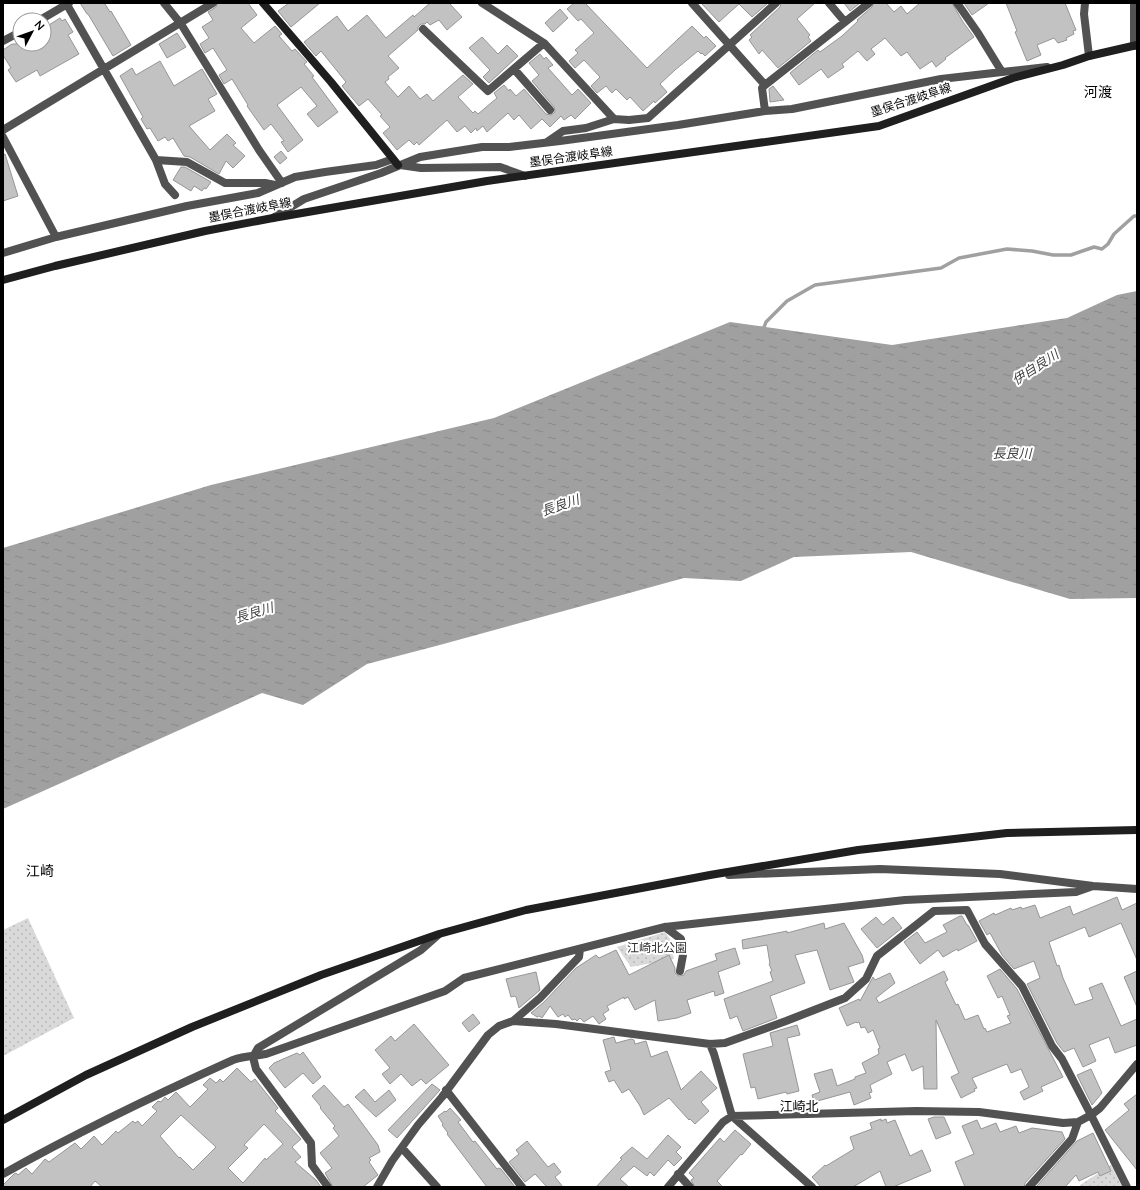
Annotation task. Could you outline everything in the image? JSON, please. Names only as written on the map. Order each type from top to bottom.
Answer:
[{"type":"street","points":[[52,12],[67,3],[156,160],[165,184],[176,195]]},
{"type":"street","points":[[164,3],[181,24],[279,184]]},
{"type":"street","points":[[3,130],[104,68],[181,24],[213,3]]},
{"type":"street","points":[[263,3],[331,82],[395,162],[421,168],[500,167],[525,176]]},
{"type":"street","points":[[482,3],[544,43],[614,119]]},
{"type":"street","points":[[692,3],[765,85]]},
{"type":"street","points":[[545,143],[563,132],[586,128],[614,119],[629,120],[648,118],[776,3]]},
{"type":"street","points":[[829,3],[845,22]]},
{"type":"street","points":[[765,111],[762,88],[869,3]]},
{"type":"street","points":[[957,3],[978,33],[1002,72]]},
{"type":"street","points":[[1085,3],[1084,14],[1090,56]]},
{"type":"street","points":[[1134,3],[1136,45]]},
{"type":"street","points":[[423,29],[488,91],[544,43]]},
{"type":"street","points":[[3,41],[12,36]]},
{"type":"street","name":"墨俣合渡岐阜線","points":[[3,280],[54,266],[198,233],[273,218],[487,181],[879,126],[1013,78],[1063,65],[1090,56],[1136,45]]},
{"type":"street","points":[[3,253],[56,237],[187,206],[258,192],[295,178],[325,172],[474,149],[545,143],[678,125],[765,111],[792,109],[941,79],[1063,65]]},
{"type":"street","points":[[514,69],[550,110]]},
{"type":"street","points":[[3,137],[56,237]]},
{"type":"street","points":[[156,160],[186,162],[225,183],[279,184]]},
{"type":"street","points":[[273,218],[304,198],[381,173],[395,162]]},
{"type":"street","points":[[3,1120],[86,1075],[192,1027],[321,975],[439,934],[526,910],[710,875],[858,850],[1007,833],[1137,830]]},
{"type":"street","points":[[710,875],[880,869],[1000,874],[1093,886],[1137,889]]},
{"type":"street","points":[[3,1174],[138,1103],[233,1060],[243,1056],[253,1057],[266,1054],[445,990],[464,978],[665,927],[906,900],[1076,892],[1093,886]]},
{"type":"street","points":[[513,1021],[556,1024],[710,1044],[725,1043],[845,998],[866,979],[877,956],[934,911],[967,910],[985,944],[1022,986],[1052,1046],[1062,1060],[1091,1115],[1127,1187]]},
{"type":"street","points":[[665,927],[681,939],[684,955],[680,971]]},
{"type":"street","points":[[328,1187],[312,1165],[311,1143],[256,1069],[253,1057],[258,1048],[421,950],[439,934]]},
{"type":"street","points":[[377,1187],[392,1161],[488,1034],[499,1026],[513,1021],[540,998],[579,957],[580,949]]},
{"type":"street","points":[[710,1044],[732,1116],[812,1187]]},
{"type":"street","points":[[668,1187],[723,1122],[732,1116],[916,1111],[979,1112],[1063,1123],[1078,1122],[1100,1108],[1137,1064]]},
{"type":"street","points":[[446,1090],[522,1187]]},
{"type":"street","points":[[1029,1187],[1072,1139],[1078,1122]]},
{"type":"street","points":[[402,1148],[437,1187]]},
{"type":"street","points":[[678,1174],[690,1187]]},
{"type":"green space","points":[[28,918],[74,1018],[3,1056],[3,930]]},
{"type":"green space","name":"江崎北公園","points":[[665,932],[670,939],[674,959],[631,967],[617,947]]},
{"type":"green space","points":[[1111,1165],[1122,1187],[1080,1187],[1080,1185]]},
{"type":"water","name":"長良川","points":[[1137,291],[1137,598],[1070,599],[911,552],[794,557],[741,581],[684,578],[367,664],[303,705],[262,693],[3,809],[3,548],[211,485],[494,418],[730,322],[892,345],[1067,318],[1117,295]]},
{"type":"building","points":[[80,3],[106,3],[105,4],[110,12],[111,11],[131,45],[113,56]]},
{"type":"building","points":[[218,3],[248,3],[257,15],[241,28],[254,43],[275,26],[282,34],[279,36],[292,51],[295,49],[307,62],[304,64],[314,76],[312,77],[338,112],[318,127],[307,114],[317,106],[301,87],[277,105],[303,140],[288,152],[281,142],[284,141],[271,124],[264,130],[247,106],[248,105],[232,79],[224,84],[219,75],[227,70],[213,48],[205,53],[200,44],[209,38],[202,27],[213,20],[208,12],[216,7]]},
{"type":"building","points":[[289,3],[320,3],[291,27],[278,11]]},
{"type":"building","points":[[430,3],[449,3],[462,17],[447,30],[439,20],[430,25],[427,22],[425,24],[421,24],[418,27],[418,30],[388,56],[399,68],[388,77],[389,79],[385,82],[398,97],[409,86],[420,99],[427,94],[433,101],[463,75],[473,84],[458,97],[473,113],[475,111],[478,114],[497,98],[494,93],[504,85],[516,96],[524,89],[546,114],[551,115],[555,112],[554,107],[532,81],[539,75],[529,63],[540,54],[544,59],[546,57],[553,65],[548,68],[572,95],[578,89],[591,103],[575,119],[571,115],[564,120],[561,116],[550,127],[542,119],[531,129],[519,115],[514,120],[508,113],[487,132],[483,126],[477,131],[476,128],[471,133],[465,126],[457,132],[447,120],[419,145],[417,142],[414,145],[409,140],[397,150],[383,133],[390,127],[380,116],[382,115],[368,99],[359,106],[342,86],[346,82],[321,51],[316,56],[304,42],[337,16],[348,31],[367,15],[386,38]]},
{"type":"building","points":[[574,3],[585,3],[647,68],[692,26],[704,38],[706,36],[716,46],[705,56],[698,51],[675,70],[660,84],[667,92],[643,111],[630,97],[627,100],[616,89],[612,93],[606,86],[597,93],[591,86],[600,77],[584,60],[575,68],[569,61],[578,53],[575,50],[594,33],[581,19],[578,21],[567,9]]},
{"type":"building","points":[[701,3],[768,3],[752,17],[739,4],[719,22]]},
{"type":"building","points":[[781,3],[815,3],[797,19],[810,35],[808,37],[811,41],[778,68],[762,50],[759,54],[749,40],[752,37],[750,35],[780,7]]},
{"type":"building","points":[[844,3],[860,3],[850,11]]},
{"type":"building","points":[[874,3],[886,3],[894,12],[901,6],[907,14],[920,3],[952,3],[974,37],[945,58],[946,59],[936,67],[932,61],[920,69],[907,52],[901,56],[885,38],[871,49],[875,54],[867,61],[858,51],[842,64],[844,67],[828,78],[821,69],[799,85],[790,73],[818,50],[820,52],[842,36],[872,7]]},
{"type":"building","points":[[964,3],[989,3],[972,15]]},
{"type":"building","points":[[1006,3],[1065,3],[1076,30],[1073,31],[1074,34],[1066,38],[1067,40],[1058,43],[1054,38],[1037,45],[1041,55],[1027,61],[1015,32],[1017,31]]},
{"type":"building","points":[[560,9],[568,18],[553,32],[545,23]]},
{"type":"building","points":[[60,18],[62,21],[65,19],[73,32],[68,35],[79,54],[40,76],[37,70],[16,82],[8,70],[11,68],[3,55],[3,50],[12,44],[12,52],[52,52],[52,23]]},
{"type":"building","points":[[177,33],[186,47],[167,58],[159,44]]},
{"type":"building","points":[[482,37],[498,54],[507,45],[518,56],[489,83],[483,77],[490,70],[469,48]]},
{"type":"building","points":[[160,61],[174,86],[202,69],[217,94],[208,99],[215,111],[189,126],[210,150],[227,134],[236,143],[233,145],[245,156],[233,168],[226,161],[219,174],[190,157],[184,156],[173,138],[168,141],[165,137],[158,141],[150,128],[147,129],[141,119],[143,117],[120,76],[132,68],[136,75]]},
{"type":"building","points":[[773,86],[784,100],[770,102],[769,89]]},
{"type":"building","points":[[281,151],[287,158],[280,164],[274,157]]},
{"type":"building","points":[[5,154],[18,196],[3,201],[3,155]]},
{"type":"building","points":[[181,167],[185,167],[211,182],[206,189],[204,188],[202,191],[194,186],[191,191],[173,180]]},
{"type":"building","points":[[1117,897],[1122,910],[1137,903],[1137,960],[1121,923],[1089,937],[1085,927],[1049,942],[1057,966],[1059,965],[1075,1005],[1093,999],[1089,988],[1102,983],[1121,1026],[1137,1019],[1137,1045],[1115,1053],[1109,1037],[1089,1045],[1096,1061],[1083,1067],[1074,1048],[1064,1052],[1057,1043],[1027,984],[1040,978],[1034,961],[1014,969],[1002,955],[990,933],[987,935],[979,921],[994,913],[995,915],[1011,908],[1012,910],[1021,907],[1022,909],[1035,905],[1040,918],[1070,906],[1073,915]]},
{"type":"building","points":[[962,916],[977,941],[958,951],[957,949],[943,957],[938,950],[920,964],[904,942],[917,932],[925,943],[947,932],[943,925]]},
{"type":"building","points":[[876,917],[883,925],[893,917],[902,928],[877,948],[861,929]]},
{"type":"building","points":[[824,923],[825,929],[844,923],[862,955],[864,962],[848,967],[854,982],[830,990],[817,950],[795,955],[805,983],[770,996],[777,1018],[743,1031],[737,1016],[730,1019],[724,999],[773,981],[770,972],[772,971],[769,964],[767,945],[743,949],[742,940],[787,931],[787,933]]},
{"type":"building","points":[[735,948],[740,964],[718,972],[724,993],[715,996],[714,991],[687,1000],[691,1013],[677,1018],[658,1021],[655,1000],[635,1010],[628,997],[624,999],[624,997],[607,1006],[609,1010],[603,1014],[606,1019],[599,1024],[593,1016],[584,1022],[580,1018],[577,1021],[575,1019],[572,1020],[568,1015],[565,1017],[563,1014],[558,1017],[550,1006],[542,1018],[531,1013],[544,1002],[576,968],[596,955],[599,958],[616,950],[629,975],[669,955],[675,968],[675,973],[679,976],[684,975],[686,971],[717,960],[715,954]]},
{"type":"building","points":[[1000,969],[1017,989],[1063,1077],[1041,1087],[1043,1091],[1024,1100],[1020,1092],[1029,1087],[1021,1069],[1011,1073],[1007,1064],[972,1078],[977,1088],[974,1089],[975,1091],[961,1098],[951,1077],[959,1073],[936,1020],[937,1089],[924,1089],[923,1066],[912,1071],[905,1054],[887,1062],[892,1074],[870,1085],[872,1092],[869,1093],[871,1098],[854,1105],[850,1092],[814,1102],[812,1095],[820,1092],[814,1074],[832,1069],[837,1086],[866,1073],[862,1063],[879,1054],[878,1049],[880,1048],[873,1030],[868,1033],[865,1027],[861,1028],[859,1022],[847,1026],[839,1008],[859,999],[860,1001],[873,977],[875,980],[890,973],[895,983],[876,998],[879,1003],[944,971],[948,980],[945,982],[956,1005],[958,1004],[965,1020],[978,1015],[984,1029],[985,1028],[987,1032],[1011,1023],[1007,1016],[1010,1015],[1002,996],[998,998],[987,976]]},
{"type":"building","points":[[1137,971],[1137,1007],[1124,977]]},
{"type":"building","points":[[536,972],[540,990],[519,1008],[516,997],[511,997],[506,979]]},
{"type":"building","points":[[473,1014],[480,1023],[469,1032],[462,1023]]},
{"type":"building","points":[[414,1024],[449,1065],[426,1084],[421,1079],[412,1086],[401,1074],[390,1084],[382,1074],[390,1068],[375,1050],[391,1036],[395,1041]]},
{"type":"building","points":[[797,1025],[800,1035],[787,1038],[799,1091],[787,1094],[786,1092],[758,1099],[755,1087],[751,1088],[743,1054],[773,1046],[770,1033]]},
{"type":"building","points":[[614,1037],[616,1043],[631,1039],[634,1040],[635,1044],[646,1041],[651,1057],[667,1051],[681,1090],[701,1071],[717,1088],[701,1102],[709,1111],[695,1124],[690,1119],[689,1120],[669,1098],[644,1115],[629,1089],[622,1093],[614,1080],[609,1082],[605,1072],[611,1070],[603,1040]]},
{"type":"building","points":[[303,1052],[321,1077],[313,1084],[303,1073],[285,1088],[269,1068],[274,1063],[297,1053],[300,1055]]},
{"type":"building","points":[[237,1068],[251,1082],[255,1079],[278,1108],[275,1111],[301,1139],[292,1147],[301,1157],[295,1162],[316,1180],[321,1187],[102,1187],[95,1181],[90,1187],[3,1187],[3,1185],[14,1174],[16,1173],[18,1175],[26,1168],[32,1174],[45,1159],[49,1162],[75,1143],[81,1149],[94,1136],[102,1145],[116,1131],[118,1133],[133,1121],[135,1123],[138,1121],[142,1126],[157,1111],[152,1107],[158,1101],[161,1102],[165,1097],[168,1100],[176,1092],[190,1107],[208,1089],[203,1085],[210,1078],[216,1083],[220,1079],[223,1082]],"holes":[[[181,1115],[216,1147],[193,1170],[180,1157],[179,1158],[160,1136]],[[264,1124],[283,1144],[266,1160],[265,1158],[243,1183],[228,1168],[248,1148],[244,1145]]]},
{"type":"building","points":[[1091,1069],[1102,1093],[1092,1105],[1077,1075]]},
{"type":"building","points":[[432,1084],[440,1090],[397,1138],[388,1130]]},
{"type":"building","points":[[324,1085],[344,1107],[348,1104],[378,1145],[380,1152],[369,1158],[371,1160],[369,1162],[378,1175],[363,1187],[333,1187],[325,1173],[332,1168],[320,1153],[339,1136],[333,1128],[335,1126],[312,1096]]},
{"type":"building","points":[[364,1089],[375,1102],[389,1090],[396,1100],[376,1117],[355,1097]]},
{"type":"building","points":[[1137,1094],[1137,1170],[1105,1130],[1129,1110],[1124,1104]]},
{"type":"building","points":[[450,1108],[461,1120],[458,1122],[473,1142],[475,1141],[497,1169],[501,1169],[515,1187],[487,1187],[447,1134],[448,1133],[442,1125],[443,1124],[438,1116]]},
{"type":"building","points":[[934,1117],[944,1117],[951,1133],[936,1139],[928,1119]]},
{"type":"building","points":[[881,1119],[881,1121],[886,1119],[887,1123],[895,1120],[910,1156],[922,1150],[931,1171],[893,1187],[886,1187],[880,1171],[853,1187],[821,1187],[812,1177],[825,1165],[826,1166],[854,1149],[850,1137],[872,1129],[870,1123]]},
{"type":"building","points":[[977,1120],[981,1129],[996,1123],[1000,1132],[1016,1126],[1019,1133],[1032,1128],[1062,1132],[1065,1139],[1025,1183],[1024,1187],[965,1187],[955,1162],[974,1154],[962,1126]]},
{"type":"building","points":[[735,1130],[751,1144],[717,1181],[723,1187],[695,1187],[691,1180],[694,1178],[689,1173],[720,1138],[724,1142]]},
{"type":"building","points":[[1093,1133],[1111,1171],[1100,1176],[1098,1172],[1079,1181],[1076,1175],[1065,1187],[1036,1187],[1077,1141]]},
{"type":"building","points":[[668,1135],[681,1147],[676,1152],[682,1158],[674,1166],[668,1160],[654,1176],[650,1172],[647,1176],[634,1166],[620,1179],[629,1187],[596,1187],[622,1159],[620,1158],[632,1147],[647,1159]]},
{"type":"building","points":[[527,1141],[548,1167],[554,1163],[561,1172],[555,1177],[563,1187],[547,1187],[535,1174],[525,1182],[509,1162],[519,1154],[516,1150]]},
{"type":"waterway","points":[[763,330],[766,322],[787,301],[815,285],[941,268],[959,258],[1007,249],[1032,251],[1053,255],[1071,255],[1094,247],[1102,249],[1108,244],[1114,234],[1134,216],[1137,216]]},
{"type":"district","name":"河渡","points":[[1098,92]]},
{"type":"district","name":"江崎","points":[[40,871]]},
{"type":"district","name":"江崎北","points":[[799,1106]]},
{"type":"water label","name":"伊自良川","points":[[1035,367]]}]
